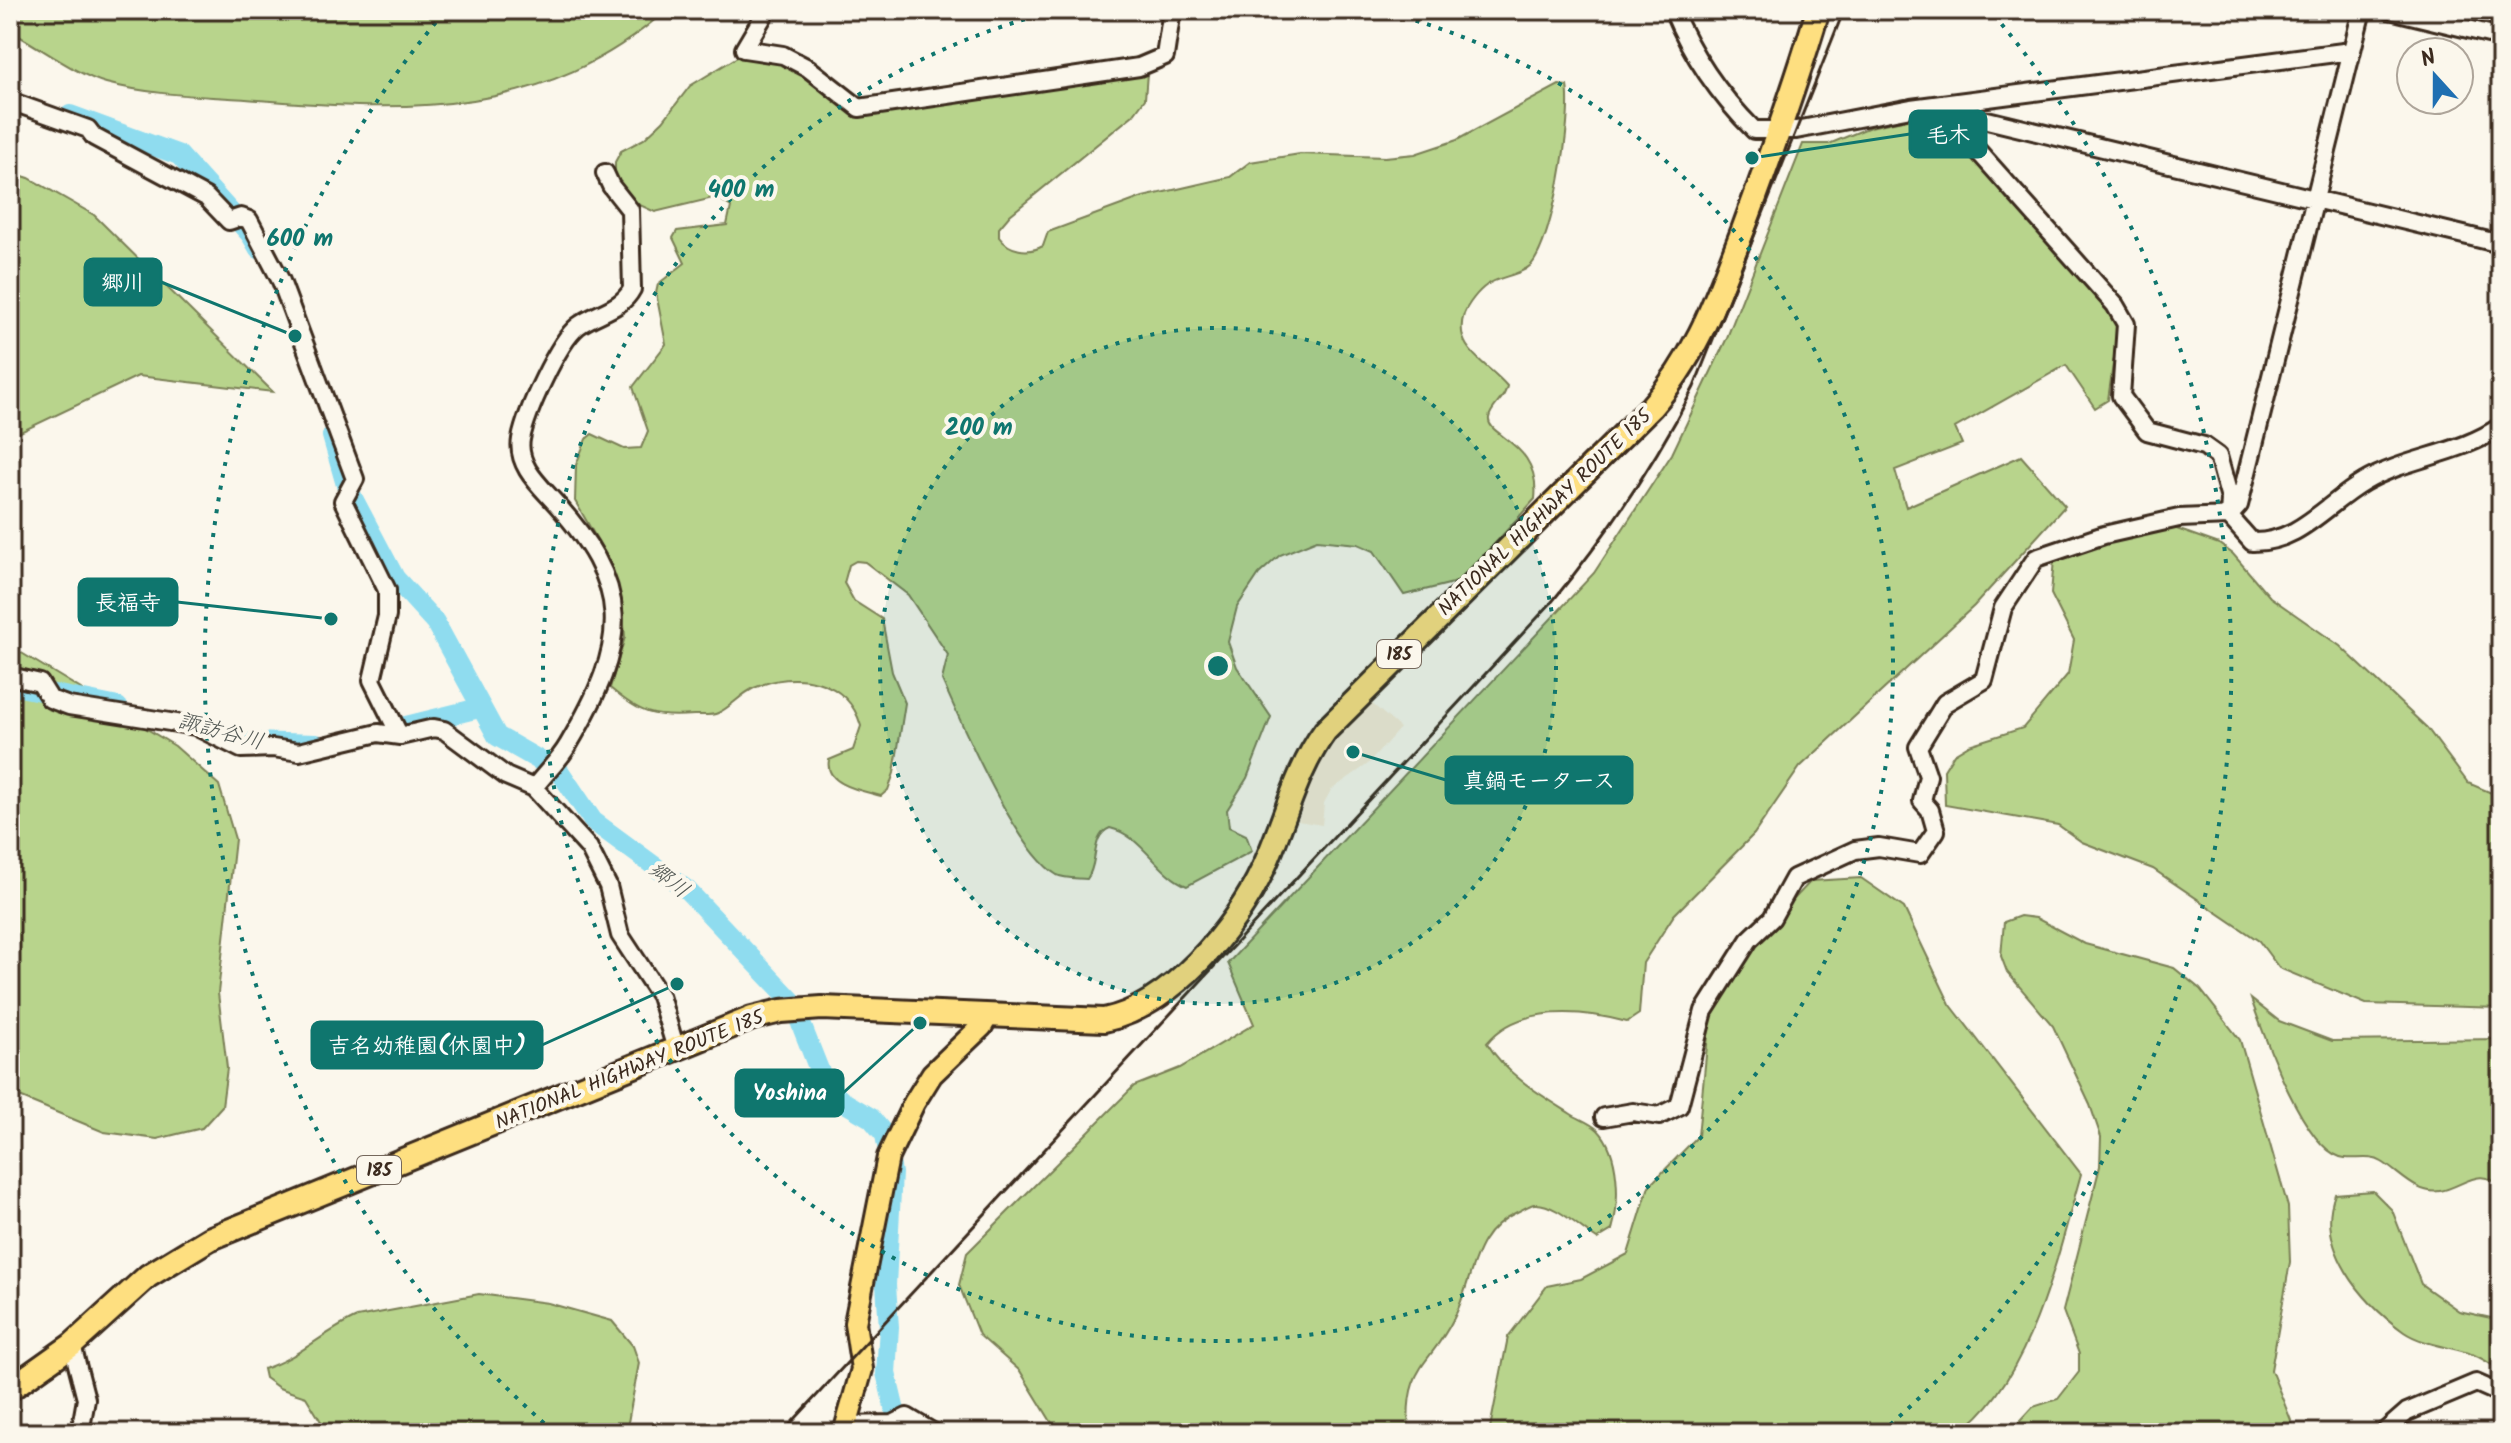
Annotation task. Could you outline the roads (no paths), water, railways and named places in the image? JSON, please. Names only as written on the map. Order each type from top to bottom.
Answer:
[{"type":"highway","name":"NATIONAL HIGHWAY ROUTE 185","points":[[10,1389],[72,1345],[148,1276],[209,1239],[752,1018],[804,1008],[1087,1021],[1115,1018],[1159,998],[1199,959],[1255,885],[1297,777],[1325,731],[1669,388],[1709,320],[1780,131],[1818,10]]},
{"type":"main road","points":[[844,1429],[862,1369],[855,1323],[891,1151],[932,1074],[982,1026],[987,1017]]},
{"type":"street","points":[[767,10],[744,49],[783,55],[808,68],[859,108],[1139,67],[1165,56],[1172,10]]},
{"type":"street","points":[[1673,10],[1698,62],[1733,109],[1754,130],[1780,131],[1911,108],[2351,51]]},
{"type":"street","points":[[1604,1117],[1633,1112],[1659,1116],[1679,1106],[1704,1011],[1749,940],[1772,918],[1794,878],[1855,850],[1879,847],[1920,854],[1928,846],[1936,831],[1930,810],[1922,801],[1928,776],[1918,747],[1945,703],[1984,680],[2003,608],[2036,558],[2104,535],[2164,521],[2229,516],[2239,505],[2362,10]]},
{"type":"street","points":[[2390,10],[2501,37]]},
{"type":"street","points":[[10,101],[88,129],[94,137],[206,197],[229,221],[238,218],[249,220],[276,268],[355,479],[343,501],[386,583],[387,616],[372,680],[396,730]]},
{"type":"street","points":[[1942,105],[1954,112],[2501,244]]},
{"type":"street","points":[[1911,108],[1935,112],[1953,123],[2115,305],[2126,324],[2121,396],[2147,431],[2204,446],[2218,456],[2230,499],[2229,516],[2252,542],[2270,542],[2315,520],[2363,482],[2480,439],[2501,426]]},
{"type":"street","points":[[534,788],[552,765],[601,681],[616,627],[615,611],[596,551],[580,529],[530,476],[520,443],[525,420],[566,341],[577,327],[626,301],[632,289],[630,210],[605,173]]},
{"type":"street","points":[[10,676],[40,683],[45,691],[69,706],[195,726],[241,749],[299,752],[396,730],[444,730],[506,776],[534,788],[589,848],[608,886],[620,935],[660,996],[676,1049]]},
{"type":"street","points":[[72,1345],[86,1399],[80,1433]]},
{"type":"street","points":[[2383,1433],[2407,1412],[2476,1383],[2501,1394]]},
{"type":"street","points":[[844,1429],[898,1425],[907,1417],[934,1433]]},
{"type":"waterway","name":"郷川","points":[[70,115],[179,155],[251,235],[259,249]]},
{"type":"waterway","name":"郷川","points":[[332,436],[346,485],[395,578],[435,622],[497,736],[560,772],[593,821],[687,890],[792,1001],[825,1085],[842,1101],[871,1118],[885,1135],[892,1173],[886,1285],[889,1327],[886,1373],[896,1415],[910,1433]]},
{"type":"waterway","name":"諏訪谷川","points":[[10,685],[118,707]]},
{"type":"waterway","name":"諏訪谷川","points":[[402,727],[479,708]]},
{"type":"waterway","name":"諏訪谷川","points":[[253,742],[316,744]]},
{"type":"railway","points":[[782,1433],[1551,603],[1591,552],[1646,472],[1694,387],[1844,10]]},
{"type":"place","name":"毛木","points":[[1752,158]]},
{"type":"place","name":"郷川","points":[[295,336]]},
{"type":"place","name":"長福寺","points":[[331,619]]},
{"type":"place","name":"真鍋モータース","points":[[1353,752]]},
{"type":"place","name":"吉名幼稚園(休園中)","points":[[677,984]]},
{"type":"place","name":"Yoshina","points":[[920,1023]]}]
